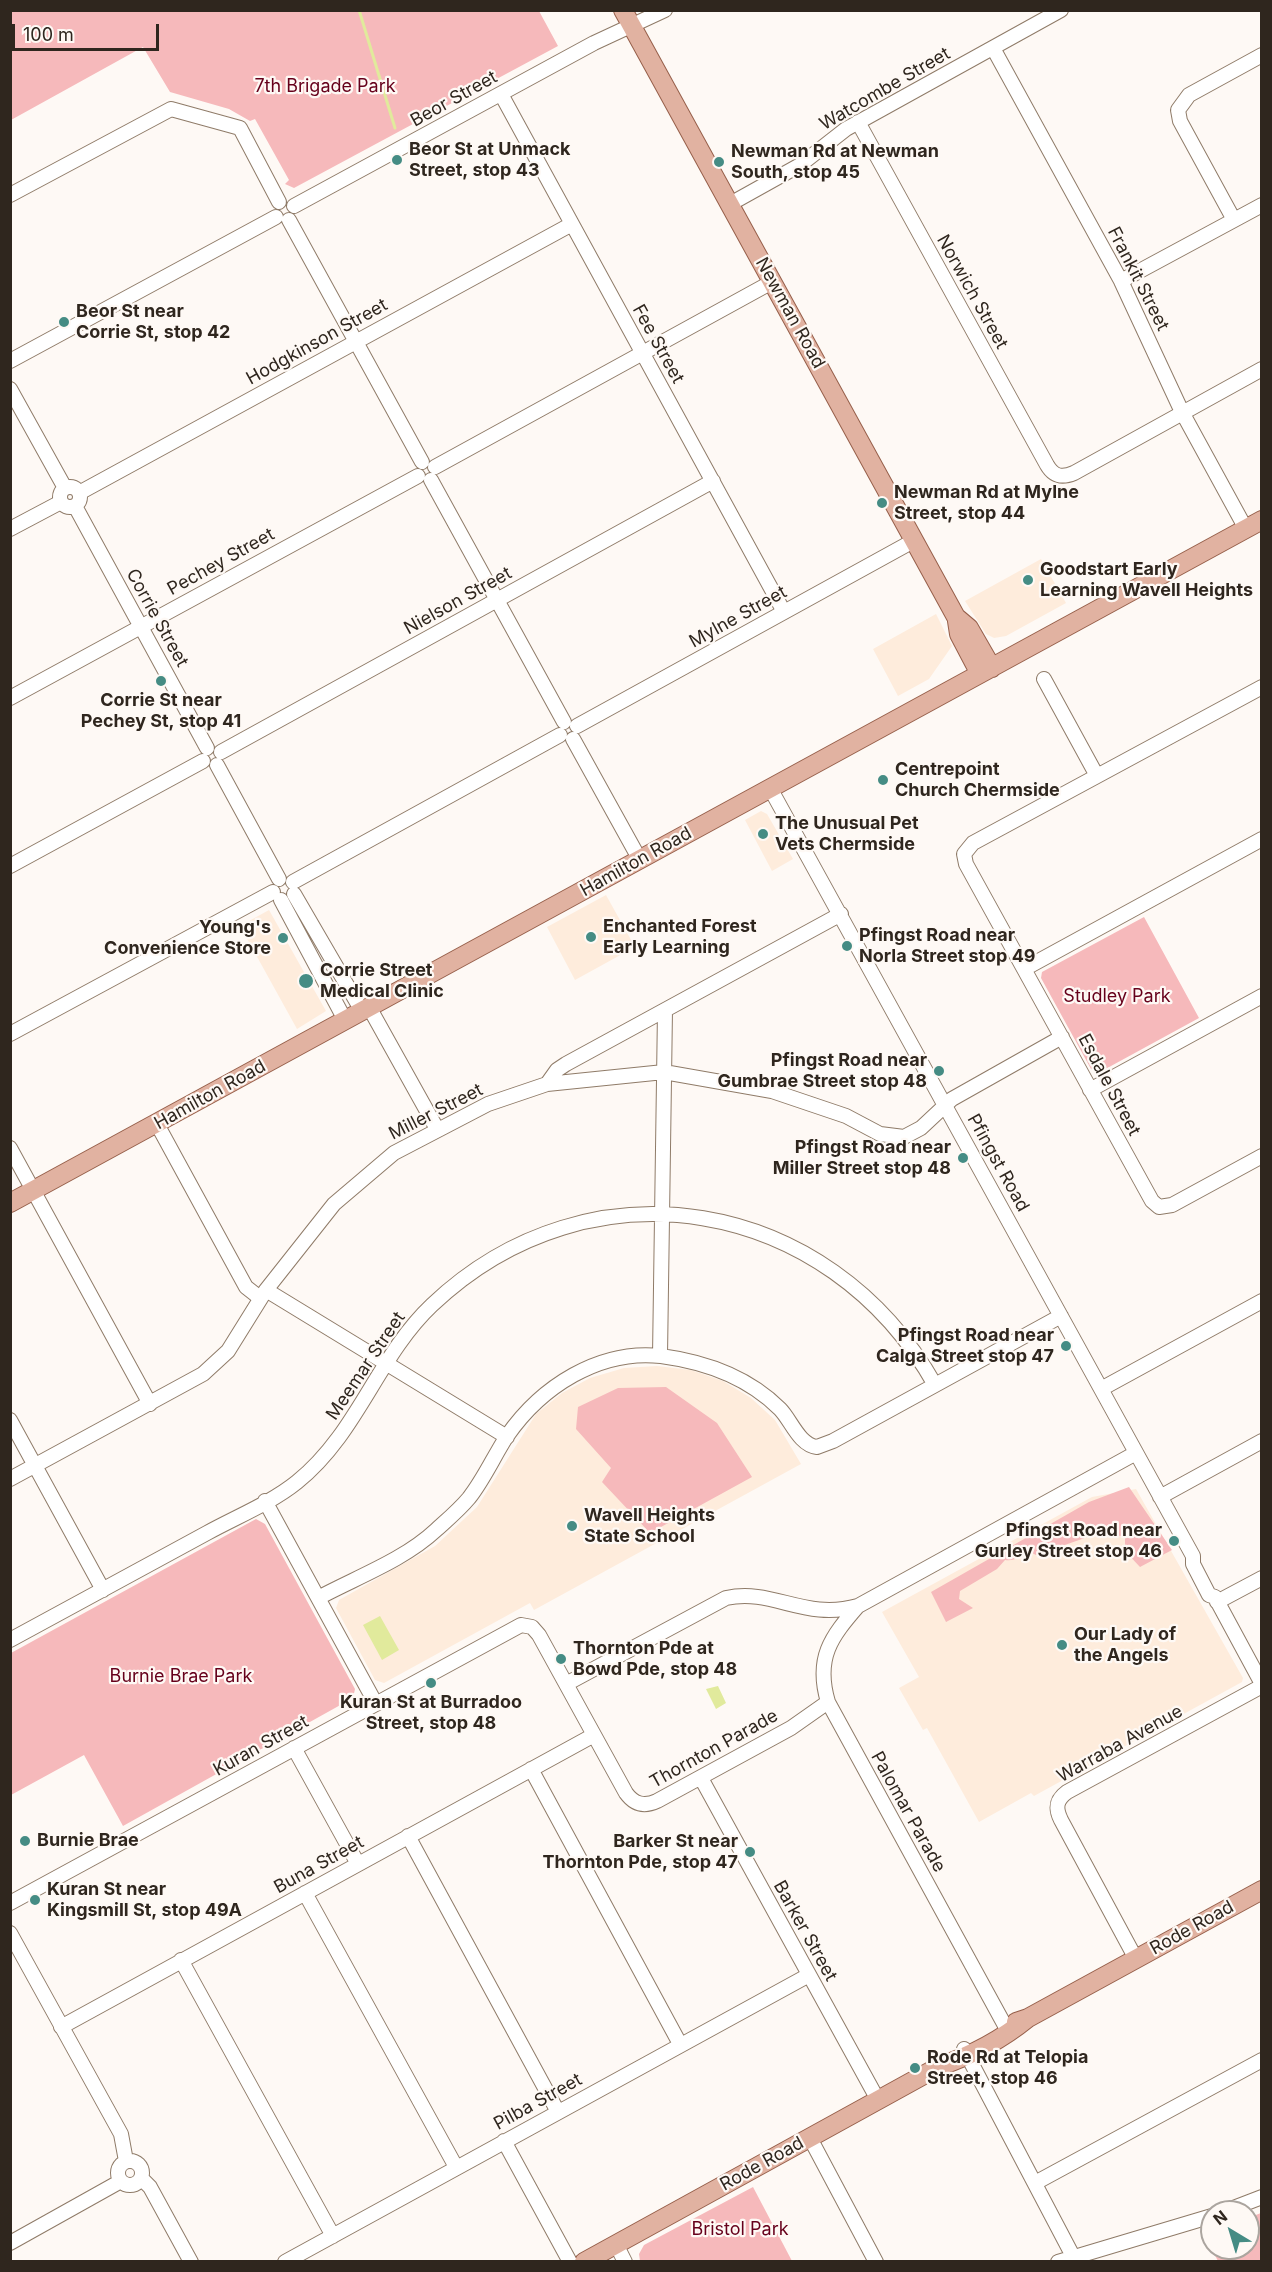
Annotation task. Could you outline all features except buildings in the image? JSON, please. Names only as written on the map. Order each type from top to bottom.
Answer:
[{"type":"main road","name":"Newman Road","points":[[627,18],[956,616],[959,634],[986,671]]},
{"type":"main road","name":"Hamilton Road","points":[[10,1203],[1254,525]]},
{"type":"main road","name":"Rode Road","points":[[584,2262],[1262,1890]]},
{"type":"street","name":"Beor Street","points":[[294,206],[501,94],[627,18],[664,10]]},
{"type":"street","name":"Watcombe Street","points":[[730,204],[800,165],[834,137],[858,122],[1061,10]]},
{"type":"street","name":"Frankit Street","points":[[993,48],[1121,281],[1182,412],[1254,525]]},
{"type":"street","points":[[1234,220],[1180,121],[1178,110],[1189,95],[1262,55]]},
{"type":"street","name":"Fee Street","points":[[501,94],[784,612]]},
{"type":"street","points":[[10,195],[171,109],[240,128],[279,202]]},
{"type":"street","name":"Norwich Street","points":[[858,122],[1047,465],[1058,477],[1074,473],[1182,412]]},
{"type":"street","points":[[10,361],[282,218],[294,216],[294,206],[290,201],[279,202],[275,207],[282,218],[355,341],[422,462],[431,462],[428,474],[640,860]]},
{"type":"street","points":[[1121,281],[1262,205]]},
{"type":"street","name":"Hodgkinson Street","points":[[79,492],[572,224]]},
{"type":"street","name":"Pechey Street","points":[[10,698],[428,474],[772,282]]},
{"type":"street","points":[[1182,412],[1262,369]]},
{"type":"street","points":[[10,389],[65,488]]},
{"type":"street","name":"Nielson Street","points":[[10,866],[713,481]]},
{"type":"street","points":[[10,530],[68,504],[79,502],[79,492],[71,487],[65,488],[61,493],[68,504]]},
{"type":"street","name":"Corrie Street","points":[[68,504],[141,627],[279,879]]},
{"type":"street","name":"Mylne Street","points":[[294,888],[568,730],[915,540]]},
{"type":"street","points":[[1044,679],[1097,776],[1262,687]]},
{"type":"street","name":"Esdale Street","points":[[1097,776],[973,843],[965,851],[966,864],[1150,1198],[1159,1207],[1172,1206],[1262,1156]]},
{"type":"street","name":"Pfingst Road","points":[[770,788],[1160,1497],[1193,1556],[1199,1561],[1216,1590],[1216,1599],[1262,1685]]},
{"type":"street","points":[[1024,969],[1262,839]]},
{"type":"street","points":[[345,1020],[277,896],[273,884],[279,879],[286,878],[294,888],[437,1130]]},
{"type":"street","points":[[10,1035],[277,896],[290,898],[294,888]]},
{"type":"street","points":[[547,1084],[562,1066],[841,914]]},
{"type":"street","points":[[1090,1090],[1262,996]]},
{"type":"street","points":[[660,1356],[665,1010]]},
{"type":"street","name":"Miller Street","points":[[10,1479],[203,1374],[223,1357],[263,1294],[334,1204],[394,1153],[488,1104],[547,1084],[664,1072],[772,1091],[846,1116],[880,1134],[893,1138],[915,1132],[952,1099],[1062,1038]]},
{"type":"street","points":[[156,1124],[246,1287],[263,1294],[387,1364],[507,1437]]},
{"type":"street","points":[[10,1148],[150,1404]]},
{"type":"street","name":"Meemar Street","points":[[10,1640],[297,1482],[338,1443],[387,1364],[418,1320],[433,1305],[480,1266],[520,1244],[533,1237],[589,1220],[634,1215],[661,1215],[718,1220],[790,1244],[852,1285],[889,1320],[935,1385]]},
{"type":"street","points":[[1101,1389],[1262,1301]]},
{"type":"street","points":[[318,1598],[427,1538],[468,1499],[507,1437],[538,1400],[587,1368],[619,1358],[660,1356],[709,1367],[758,1389],[781,1411],[805,1442],[813,1446],[826,1444],[1061,1316]]},
{"type":"street","points":[[10,1420],[103,1590]]},
{"type":"street","points":[[1160,1497],[1262,1441]]},
{"type":"street","points":[[566,1684],[726,1598],[755,1596],[815,1611],[858,1606],[1136,1453]]},
{"type":"street","points":[[265,1501],[376,1704]]},
{"type":"street","points":[[1216,1599],[1262,1578]]},
{"type":"street","name":"Palomar Parade","points":[[858,1606],[837,1631],[827,1652],[823,1673],[828,1702],[1007,2030]]},
{"type":"street","name":"Kuran Street","points":[[10,1903],[515,1627],[530,1626]]},
{"type":"street","name":"Thornton Parade","points":[[530,1626],[544,1643],[626,1793],[638,1803],[653,1803],[701,1778],[791,1728],[828,1702]]},
{"type":"street","name":"Warraba Avenue","points":[[1136,1959],[1058,1815],[1058,1802],[1067,1792],[1262,1685]]},
{"type":"street","name":"Buna Street","points":[[62,2027],[594,1735]]},
{"type":"street","points":[[294,1748],[358,1864]]},
{"type":"street","points":[[531,1769],[680,2044]]},
{"type":"street","name":"Barker Street","points":[[701,1778],[878,2100]]},
{"type":"street","points":[[408,1836],[558,2112]]},
{"type":"street","points":[[305,1893],[456,2167]]},
{"type":"street","points":[[10,1933],[122,2138],[126,2161]]},
{"type":"street","points":[[181,1960],[333,2236]]},
{"type":"street","name":"Pilba Street","points":[[285,2262],[809,1975]]},
{"type":"street","points":[[966,2052],[1075,2259]]},
{"type":"street","points":[[1035,2183],[1262,2060]]},
{"type":"street","points":[[810,2138],[876,2262]]},
{"type":"street","points":[[504,2141],[570,2262]]},
{"type":"street","points":[[10,2243],[122,2181],[132,2184],[141,2178],[142,2170],[138,2163],[126,2161]]},
{"type":"street","points":[[122,2181],[118,2170],[126,2161]]},
{"type":"street","points":[[141,2178],[150,2187],[190,2262]]},
{"type":"street","points":[[1058,2262],[1075,2259],[1200,2220]]},
{"type":"street","points":[[616,2244],[626,2262]]},
{"type":"shaded area","name":"Goodstart Early Learning Wavell Heights","points":[[1041,559],[1066,603],[1006,636],[994,638],[986,634],[965,601]]},
{"type":"shaded area","points":[[936,614],[952,646],[929,679],[898,696],[873,649]]},
{"type":"shaded area","points":[[761,811],[767,814],[793,859],[772,871],[745,820]]},
{"type":"shaded area","name":"Enchanted Forest Early Learning","points":[[606,895],[635,947],[575,980],[547,927]]},
{"type":"shaded area","points":[[269,910],[326,1011],[297,1029],[240,926]]},
{"type":"shaded area","name":"Wavell Heights State School","points":[[657,1366],[691,1370],[723,1381],[751,1398],[775,1420],[801,1464],[534,1610],[530,1603],[384,1683],[375,1680],[336,1608],[339,1600],[435,1546],[477,1507],[536,1414],[562,1393],[590,1378],[624,1368]]},
{"type":"shaded area","name":"Our Lady of the Angels","points":[[1136,1489],[1243,1678],[1242,1682],[1034,1796],[1031,1793],[979,1822],[927,1728],[923,1730],[899,1688],[919,1677],[882,1612],[1092,1497]]},
{"type":"shaded area","points":[[380,1616],[399,1650],[382,1660],[363,1625]]},
{"type":"shaded area","points":[[718,1686],[726,1703],[716,1709],[706,1689]]},
{"type":"green space","name":"7th Brigade Park","points":[[10,11],[539,11],[558,46],[294,188],[285,184],[289,180],[255,119],[250,121],[229,109],[170,92],[143,47],[11,120]]},
{"type":"green space","name":"Studley Park","points":[[1144,917],[1199,1018],[1100,1072],[1091,1069],[1041,978],[1042,972]]},
{"type":"green space","points":[[666,1387],[717,1423],[752,1477],[650,1533],[602,1482],[611,1468],[576,1429],[578,1407],[618,1388]]},
{"type":"green space","points":[[1129,1487],[1172,1550],[1140,1567],[1125,1551],[1125,1537],[1102,1532],[1036,1555],[1024,1549],[1017,1558],[1005,1560],[997,1569],[960,1591],[959,1599],[973,1608],[946,1622],[931,1592],[1089,1502]]},
{"type":"green space","name":"Burnie Brae Park","points":[[256,1519],[265,1524],[355,1689],[353,1698],[123,1826],[84,1755],[11,1795],[11,1653]]},
{"type":"green space","name":"Bristol Park","points":[[753,2187],[792,2261],[640,2261],[639,2254],[644,2245]]},
{"type":"green space","points":[[1260,2213],[1261,2261],[1218,2261],[1260,2260]]},
{"type":"waterway","points":[[359,10],[395,128]]},
{"type":"place","name":"Beor St at Unmack Street, stop 43","points":[[397,160]]},
{"type":"place","name":"Newman Rd at Newman South, stop 45","points":[[719,162]]},
{"type":"place","name":"Beor St near Corrie St, stop 42","points":[[64,322]]},
{"type":"place","name":"Newman Rd at Mylne Street, stop 44","points":[[882,503]]},
{"type":"place","name":"Goodstart Early Learning Wavell Heights","points":[[1028,580]]},
{"type":"place","name":"Corrie St near Pechey St, stop 41","points":[[161,681]]},
{"type":"place","name":"Centrepoint Church Chermside","points":[[883,780]]},
{"type":"place","name":"The Unusual Pet Vets Chermside","points":[[763,834]]},
{"type":"place","name":"Enchanted Forest Early Learning","points":[[591,937]]},
{"type":"place","name":"Young's Convenience Store","points":[[283,938]]},
{"type":"place","name":"Pfingst Road near Norla Street stop 49","points":[[847,946]]},
{"type":"place","name":"Corrie Street Medical Clinic","points":[[306,981]]},
{"type":"place","name":"Pfingst Road near Gumbrae Street stop 48","points":[[939,1071]]},
{"type":"place","name":"Pfingst Road near Miller Street stop 48","points":[[963,1158]]},
{"type":"place","name":"Pfingst Road near Calga Street stop 47","points":[[1066,1346]]},
{"type":"place","name":"Wavell Heights State School","points":[[572,1526]]},
{"type":"place","name":"Pfingst Road near Gurley Street stop 46","points":[[1174,1541]]},
{"type":"place","name":"Our Lady of the Angels","points":[[1062,1645]]},
{"type":"place","name":"Thornton Pde at Bowd Pde, stop 48","points":[[561,1659]]},
{"type":"place","name":"Kuran St at Burradoo Street, stop 48","points":[[431,1683]]},
{"type":"place","name":"Burnie Brae","points":[[25,1841]]},
{"type":"place","name":"Barker St near Thornton Pde, stop 47","points":[[750,1852]]},
{"type":"place","name":"Kuran St near Kingsmill St, stop 49A","points":[[35,1900]]},
{"type":"place","name":"Rode Rd at Telopia Street, stop 46","points":[[915,2068]]}]
